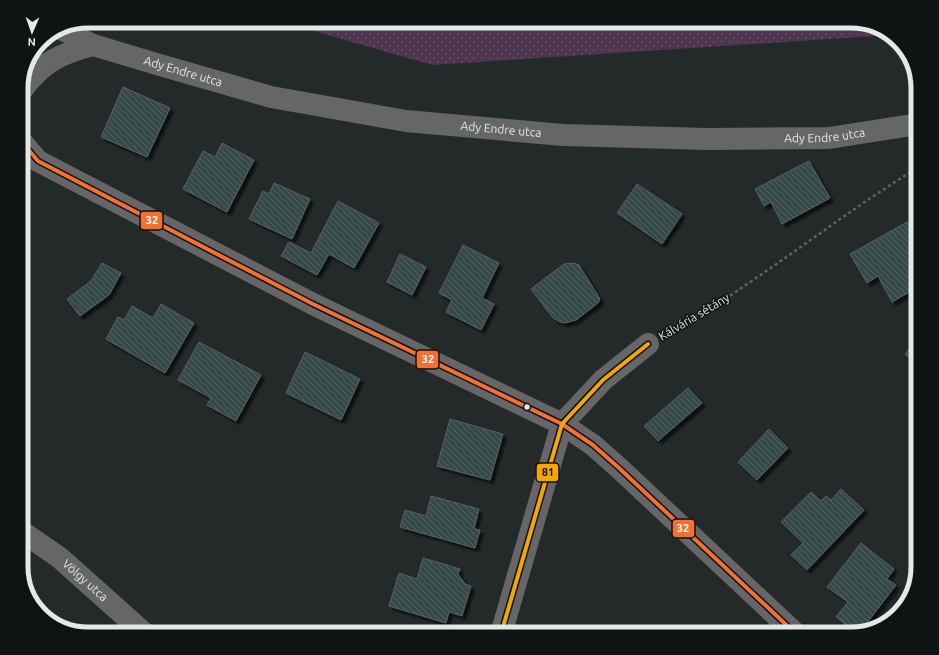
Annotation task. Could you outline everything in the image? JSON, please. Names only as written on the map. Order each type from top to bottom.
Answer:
[{"type":"street","name":"Ady Endre utca","points":[[67,32],[93,45],[160,66],[271,97],[406,121],[562,135],[707,139],[829,138],[911,125]]},
{"type":"street","points":[[28,82],[49,62],[70,52],[93,45]]},
{"type":"street","points":[[28,149],[38,161],[313,304],[562,424],[593,445],[619,468],[789,627]]},
{"type":"street","name":"Kálvária sétány","points":[[503,627],[562,424],[603,380],[648,344]]},
{"type":"street","name":"Völgy utca","points":[[28,536],[60,558],[137,627]]},
{"type":"path","name":"Kálvária sétány","points":[[648,344],[721,302],[863,203],[911,172]]},
{"type":"shaded area","points":[[303,28],[851,28],[867,30],[881,36],[432,65]]},
{"type":"building","points":[[123,87],[170,108],[147,157],[101,137]]},
{"type":"building","points":[[222,143],[254,160],[227,212],[183,189],[203,151],[215,157]]},
{"type":"building","points":[[809,161],[830,198],[782,224],[771,202],[764,206],[755,189]]},
{"type":"building","points":[[274,183],[310,199],[292,239],[249,219],[263,191],[269,194]]},
{"type":"building","points":[[637,184],[682,214],[662,244],[617,213]]},
{"type":"building","points":[[338,201],[379,223],[354,268],[329,254],[317,275],[281,256],[289,242],[311,253]]},
{"type":"building","points":[[907,222],[911,229],[911,291],[892,302],[878,276],[867,283],[850,254]]},
{"type":"building","points":[[463,245],[499,263],[482,298],[494,304],[481,330],[446,312],[452,300],[439,293]]},
{"type":"building","points":[[400,254],[426,267],[412,295],[387,282]]},
{"type":"building","points":[[102,263],[121,273],[109,295],[80,316],[67,299],[91,281]]},
{"type":"building","points":[[574,263],[579,265],[600,299],[598,303],[576,320],[565,323],[553,318],[531,289],[564,264]]},
{"type":"building","points":[[161,304],[194,323],[165,373],[106,339],[118,317],[124,320],[132,306],[153,318]]},
{"type":"building","points":[[199,342],[261,375],[236,421],[207,405],[211,398],[178,380]]},
{"type":"building","points":[[911,347],[911,359],[905,354]]},
{"type":"building","points":[[305,352],[360,379],[341,420],[286,393]]},
{"type":"building","points":[[688,388],[702,403],[658,441],[644,426]]},
{"type":"building","points":[[450,419],[503,434],[490,480],[437,466]]},
{"type":"building","points":[[769,429],[788,448],[757,480],[738,462]]},
{"type":"building","points":[[841,489],[864,510],[807,570],[791,555],[803,543],[781,522],[811,492],[821,501],[826,496],[831,500]]},
{"type":"building","points":[[431,496],[479,509],[474,529],[480,530],[475,548],[400,527],[405,510],[426,516]]},
{"type":"building","points":[[861,543],[894,569],[887,579],[896,585],[865,625],[848,627],[836,617],[848,602],[827,587]]},
{"type":"building","points":[[423,558],[460,569],[458,574],[465,584],[471,586],[462,616],[449,612],[446,623],[389,606],[399,573],[417,579]]},
{"type":"transit line","name":"32","points":[[28,149],[38,161],[313,304],[562,424],[593,445],[619,468],[789,627]]},
{"type":"transit line","name":"81","points":[[503,627],[562,424],[603,380],[648,344]]}]
